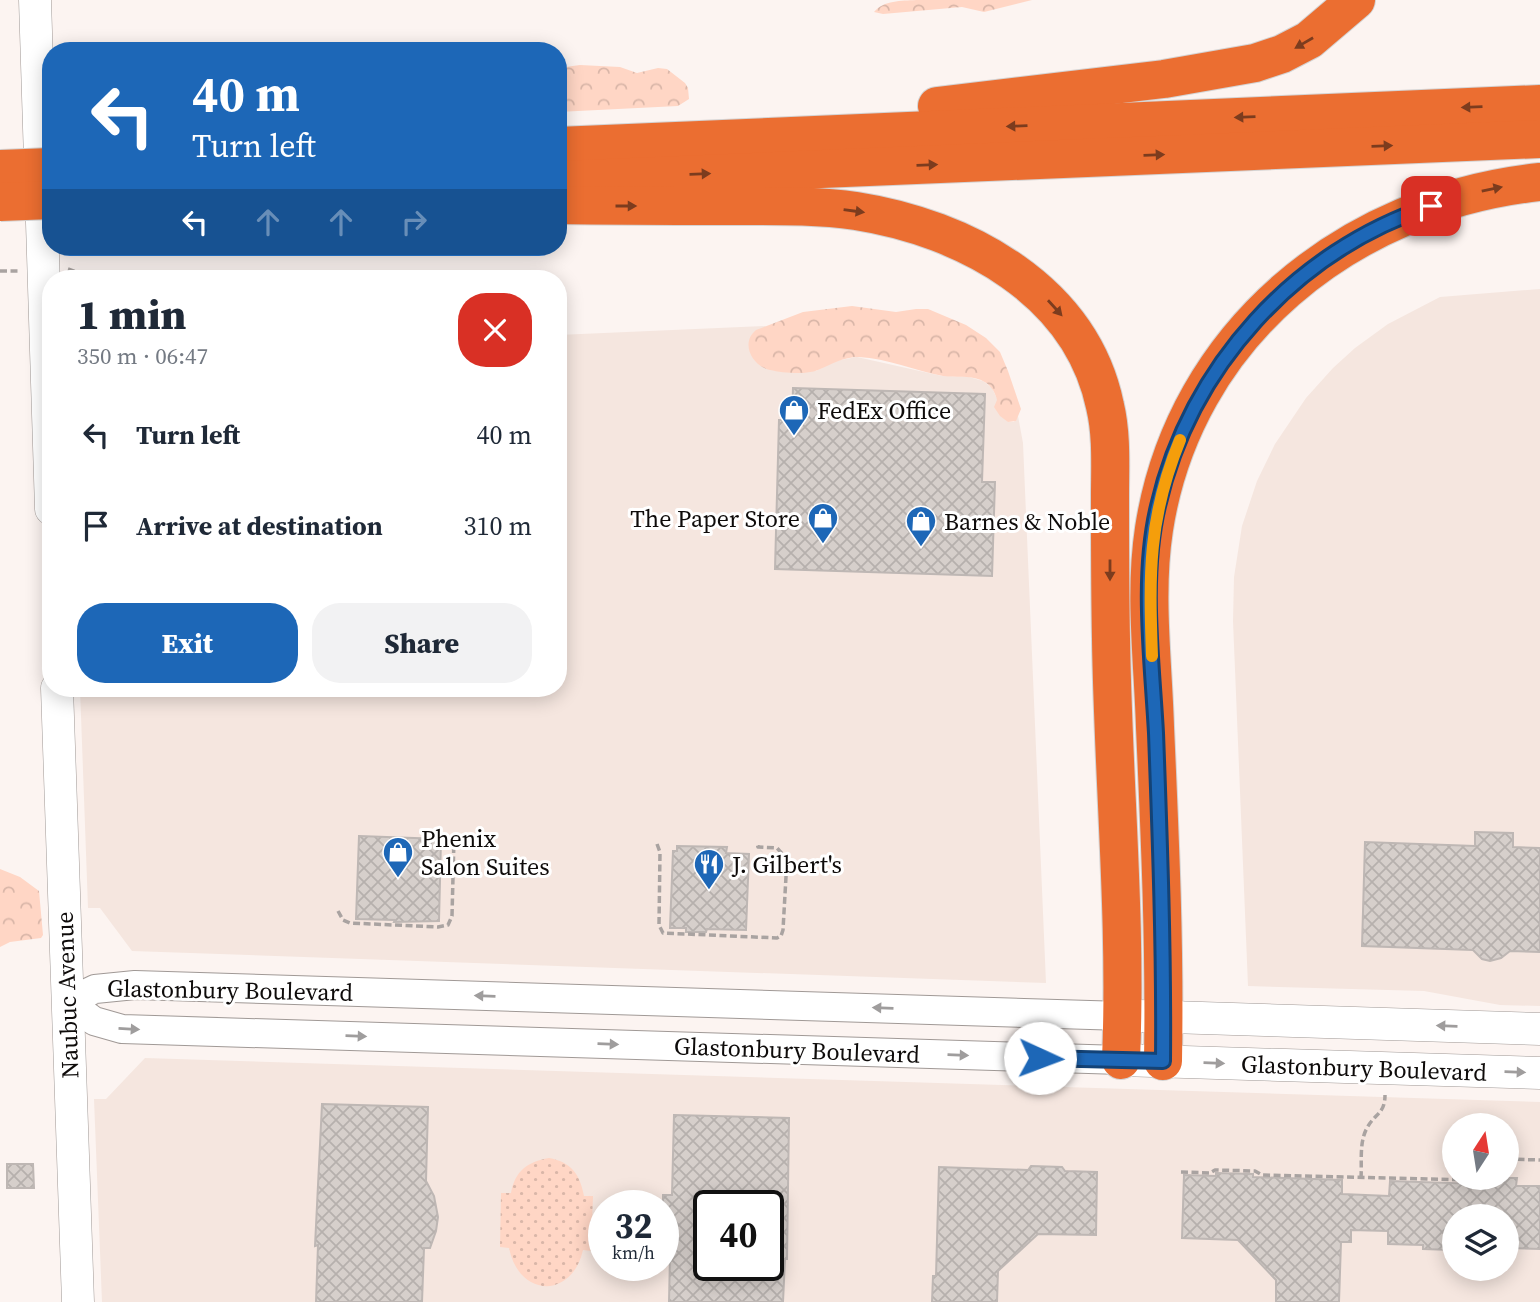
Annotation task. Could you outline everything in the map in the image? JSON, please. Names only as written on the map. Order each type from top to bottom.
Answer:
[{"type":"highway","points":[[732,138],[762,125],[790,118],[1020,97],[1164,79],[1241,66],[1271,58],[1310,40],[1356,0]]},
{"type":"highway","points":[[567,146],[1540,104]]},
{"type":"highway","points":[[567,180],[1540,139]]},
{"type":"highway","points":[[0,169],[42,167]]},
{"type":"highway","points":[[1163,1061],[1163,918],[1151,565],[1158,506],[1185,428],[1219,367],[1246,331],[1282,295],[1328,257],[1371,231],[1412,212],[1468,194],[1540,182]]},
{"type":"highway","points":[[0,202],[42,200]]},
{"type":"highway","points":[[567,205],[780,206],[827,208],[876,215],[937,233],[994,259],[1028,282],[1068,322],[1082,344],[1097,377],[1106,408],[1109,434],[1111,671],[1123,1016],[1121,1060]]},
{"type":"main road","points":[[35,0],[42,223]]},
{"type":"main road","name":"Naubuc Avenue","points":[[57,697],[78,1302]]},
{"type":"main road","name":"Glastonbury Boulevard","points":[[1123,1016],[1540,1029]]},
{"type":"main road","name":"Glastonbury Boulevard","points":[[1121,1060],[1540,1073]]},
{"type":"street","name":"Glastonbury Boulevard","points":[[1121,1060],[122,1028],[93,1021],[68,1002],[95,989],[122,985],[1123,1016]]},
{"type":"street","points":[[531,1041],[532,998]]},
{"type":"street","points":[[572,1043],[574,999]]},
{"type":"path","points":[[338,911],[343,920],[351,923],[438,927],[447,925],[452,916],[454,838]]},
{"type":"path","points":[[657,844],[660,852],[659,925],[663,933],[778,938],[783,930],[787,859],[777,848],[758,847],[757,843]]},
{"type":"path","points":[[1361,1178],[1364,1135],[1372,1120],[1383,1109],[1385,1094]]},
{"type":"path","points":[[1519,1159],[1540,1160]]},
{"type":"path","points":[[1181,1172],[1255,1171],[1262,1175],[1442,1179]]},
{"type":"shaded area","points":[[1540,289],[1540,1006],[1500,1005],[1424,991],[1248,986],[1233,621],[1234,577],[1242,526],[1257,481],[1275,444],[1306,398],[1355,348],[1388,324],[1440,297]]},
{"type":"shaded area","points":[[765,326],[816,371],[835,361],[857,357],[942,376],[969,377],[983,381],[992,388],[1008,422],[1014,422],[1018,416],[1023,443],[1046,983],[132,951],[100,908],[88,908],[80,697],[567,697],[567,335]]},
{"type":"shaded area","points":[[145,1058],[1540,1102],[1540,1302],[102,1302],[94,1099],[106,1099]]},
{"type":"green space","points":[[916,0],[1032,0],[984,12],[962,7],[883,14],[874,12],[888,3]]},
{"type":"green space","points":[[567,67],[620,67],[637,73],[658,68],[667,69],[685,83],[689,99],[678,106],[567,112]]},
{"type":"green space","points":[[852,306],[896,312],[928,309],[966,325],[986,338],[1000,352],[1008,371],[1021,409],[1016,421],[1008,422],[1000,416],[994,407],[997,400],[993,391],[976,378],[943,376],[859,357],[843,360],[813,372],[781,372],[764,368],[750,353],[749,341],[756,330],[803,312]]},
{"type":"green space","points":[[0,869],[20,877],[39,891],[43,935],[41,938],[10,942],[0,947]]},
{"type":"green space","points":[[549,1158],[569,1166],[580,1181],[584,1196],[588,1196],[588,1251],[583,1250],[577,1266],[568,1277],[557,1284],[546,1286],[534,1284],[523,1276],[509,1248],[500,1247],[501,1193],[511,1193],[519,1173],[534,1162]]},
{"type":"building","points":[[793,388],[985,394],[982,482],[995,482],[992,576],[775,569],[779,420],[792,420]]},
{"type":"building","points":[[1475,832],[1513,833],[1513,847],[1540,848],[1540,952],[1510,951],[1501,958],[1490,961],[1482,959],[1473,950],[1362,946],[1365,842],[1475,846]]},
{"type":"building","name":"Phenix Salon Suites","points":[[359,836],[441,839],[439,921],[356,919]]},
{"type":"building","name":"J. Gilbert's","points":[[677,846],[727,847],[726,853],[749,854],[746,930],[707,929],[706,932],[686,932],[686,928],[670,928],[673,851],[677,851]]},
{"type":"building","points":[[322,1104],[428,1107],[426,1181],[434,1196],[438,1217],[430,1248],[424,1248],[422,1302],[316,1302],[318,1245],[315,1246]]},
{"type":"building","points":[[674,1115],[789,1118],[787,1259],[784,1280],[784,1190],[693,1190],[693,1281],[784,1281],[783,1302],[669,1302],[669,1281],[679,1281],[679,1190],[672,1190]]},
{"type":"building","points":[[7,1164],[33,1164],[34,1188],[7,1188]]},
{"type":"building","points":[[1031,1166],[1097,1172],[1096,1235],[1038,1234],[998,1271],[997,1302],[932,1302],[933,1276],[936,1276],[939,1167],[1028,1170]]},
{"type":"building","points":[[1216,1173],[1253,1174],[1253,1177],[1342,1180],[1342,1194],[1389,1196],[1390,1181],[1442,1183],[1442,1190],[1519,1190],[1519,1186],[1540,1186],[1540,1249],[1519,1248],[1519,1204],[1442,1204],[1442,1250],[1423,1249],[1423,1245],[1388,1244],[1388,1231],[1351,1230],[1351,1242],[1341,1242],[1339,1302],[1276,1302],[1276,1280],[1238,1240],[1182,1238],[1184,1175],[1216,1176]]},
{"type":"slow traffic","points":[[1152,656],[1150,594],[1154,530],[1158,506],[1180,440]]},
{"type":"place","name":"FedEx Office","points":[[794,437]]},
{"type":"place","name":"The Paper Store","points":[[823,545]]},
{"type":"place","name":"Barnes & Noble","points":[[921,548]]},
{"type":"place","name":"Phenix Salon Suites","points":[[398,879]]},
{"type":"place","name":"J. Gilbert's","points":[[709,891]]},
{"type":"route","points":[[1040,1058],[1163,1061],[1163,918],[1151,565],[1158,506],[1185,428],[1205,390],[1235,344],[1282,295],[1314,267],[1356,239],[1386,223],[1431,206]]}]
